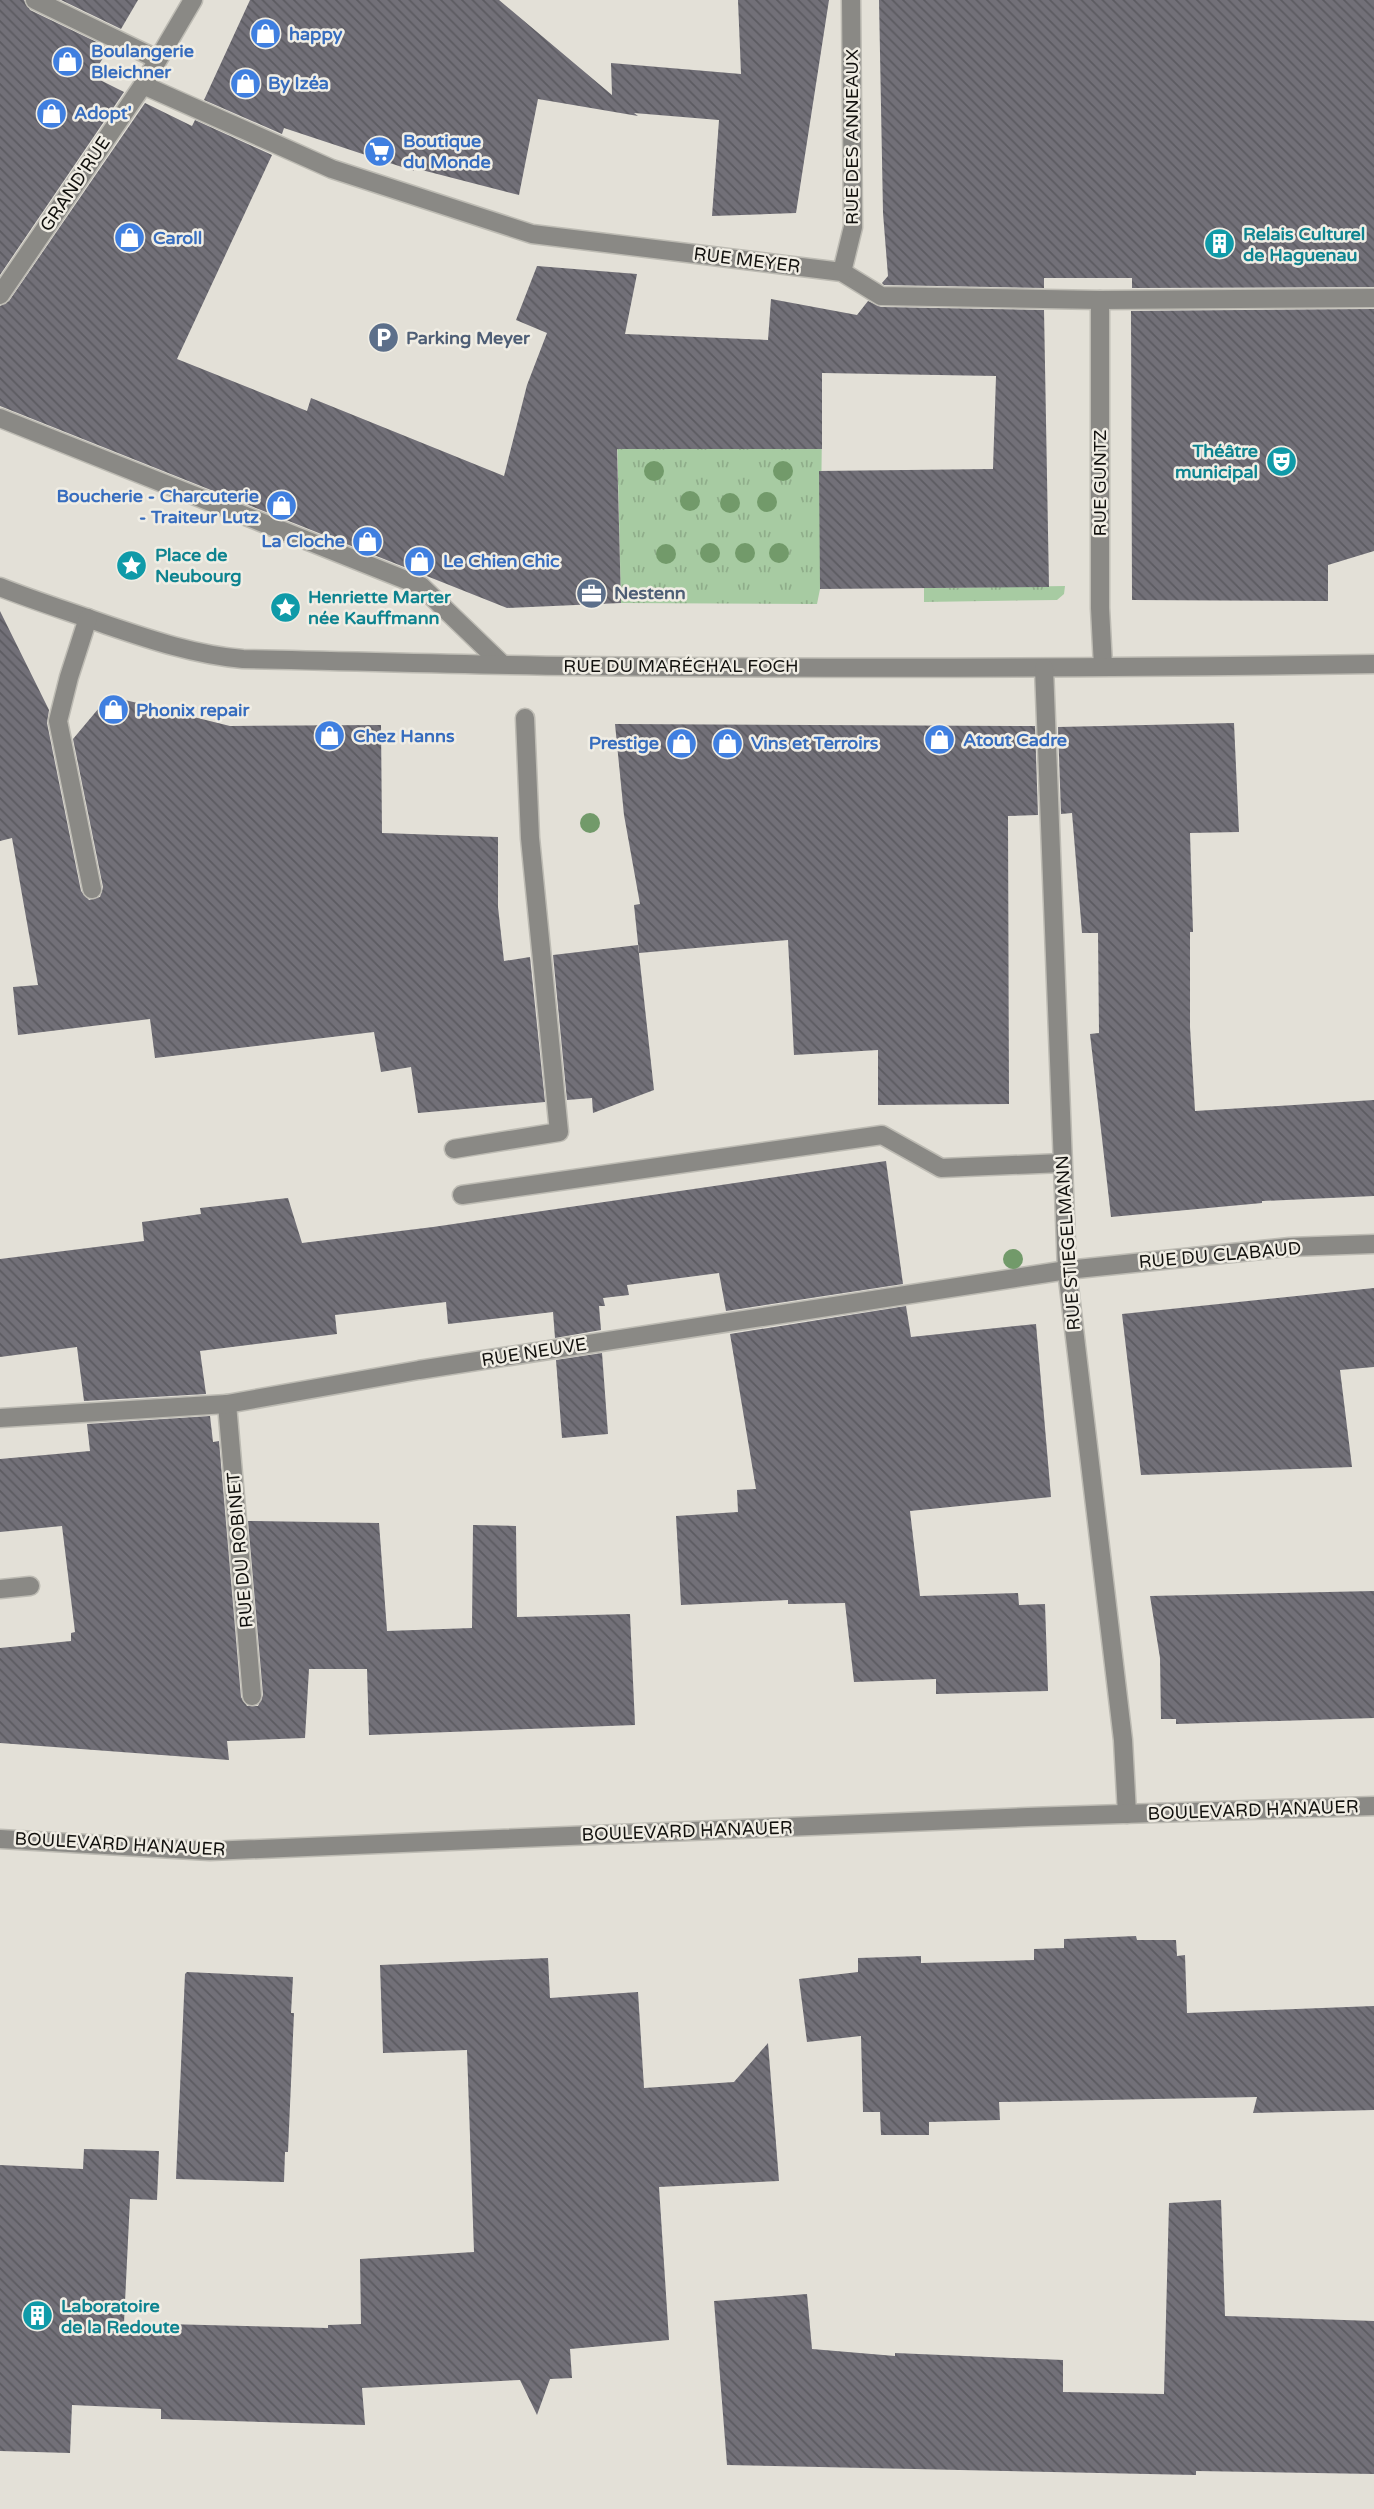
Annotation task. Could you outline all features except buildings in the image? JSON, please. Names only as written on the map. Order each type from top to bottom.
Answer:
[{"type":"street","points":[[35,0],[157,59]]},
{"type":"street","name":"GRAND'RUE","points":[[0,295],[143,85],[193,0]]},
{"type":"street","name":"RUE DES ANNEAUX","points":[[842,272],[853,227],[851,0]]},
{"type":"street","name":"RUE MEYER","points":[[143,85],[332,169],[532,234],[842,272],[881,296],[1100,300],[1374,298]]},
{"type":"street","name":"RUE GUNTZ","points":[[1100,300],[1100,596],[1103,666]]},
{"type":"street","points":[[0,418],[421,586],[502,664]]},
{"type":"street","name":"RUE DU MARÉCHAL FOCH","points":[[0,587],[164,643],[224,657],[502,664],[1044,668],[1374,664]]},
{"type":"street","points":[[88,618],[58,721],[92,889]]},
{"type":"street","name":"RUE STIEGELMANN","points":[[1044,668],[1067,1270],[1123,1740],[1127,1814]]},
{"type":"street","points":[[454,1149],[559,1132],[530,838],[525,718]]},
{"type":"street","points":[[462,1195],[882,1135],[941,1168],[1062,1163]]},
{"type":"street","name":"RUE DU CLABAUD","points":[[1067,1270],[1290,1247],[1374,1244]]},
{"type":"street","name":"RUE NEUVE","points":[[0,1418],[228,1404],[433,1368],[1067,1270]]},
{"type":"street","name":"RUE DU ROBINET","points":[[228,1404],[252,1696]]},
{"type":"street","points":[[0,1589],[30,1586]]},
{"type":"street","name":"BOULEVARD HANAUER","points":[[0,1839],[210,1851],[1374,1806]]},
{"type":"green space","points":[[683,428],[684,449],[738,449],[822,429],[820,589],[817,604],[621,603],[617,435]]},
{"type":"green space","points":[[1065,586],[1064,594],[1057,600],[924,602],[924,588]]},
{"type":"place","name":"happy","points":[[266,34]]},
{"type":"place","name":"Boulangerie Bleichner","points":[[68,61]]},
{"type":"place","name":"By Izéa","points":[[245,83]]},
{"type":"place","name":"Adopt'","points":[[51,113]]},
{"type":"place","name":"Boutique du Monde","points":[[380,151]]},
{"type":"place","name":"Caroll","points":[[130,238]]},
{"type":"place","name":"Relais Culturel de Haguenau","points":[[1220,244]]},
{"type":"place","name":"Parking Meyer","points":[[383,338]]},
{"type":"place","name":"Théâtre municipal","points":[[1281,461]]},
{"type":"place","name":"Boucherie - Charcuterie - Traiteur Lutz","points":[[282,506]]},
{"type":"place","name":"La Cloche","points":[[368,541]]},
{"type":"place","name":"Le Chien Chic","points":[[420,561]]},
{"type":"place","name":"Place de Neubourg","points":[[132,565]]},
{"type":"place","name":"Nestenn","points":[[591,593]]},
{"type":"place","name":"Henriette Marter née Kauffmann","points":[[285,607]]},
{"type":"place","name":"Phonix repair","points":[[113,710]]},
{"type":"place","name":"Chez Hanns","points":[[330,736]]},
{"type":"place","name":"Atout Cadre","points":[[940,740]]},
{"type":"place","name":"Prestige","points":[[682,743]]},
{"type":"place","name":"Vins et Terroirs","points":[[728,743]]},
{"type":"place","name":"Laboratoire de la Redoute","points":[[38,2316]]}]
